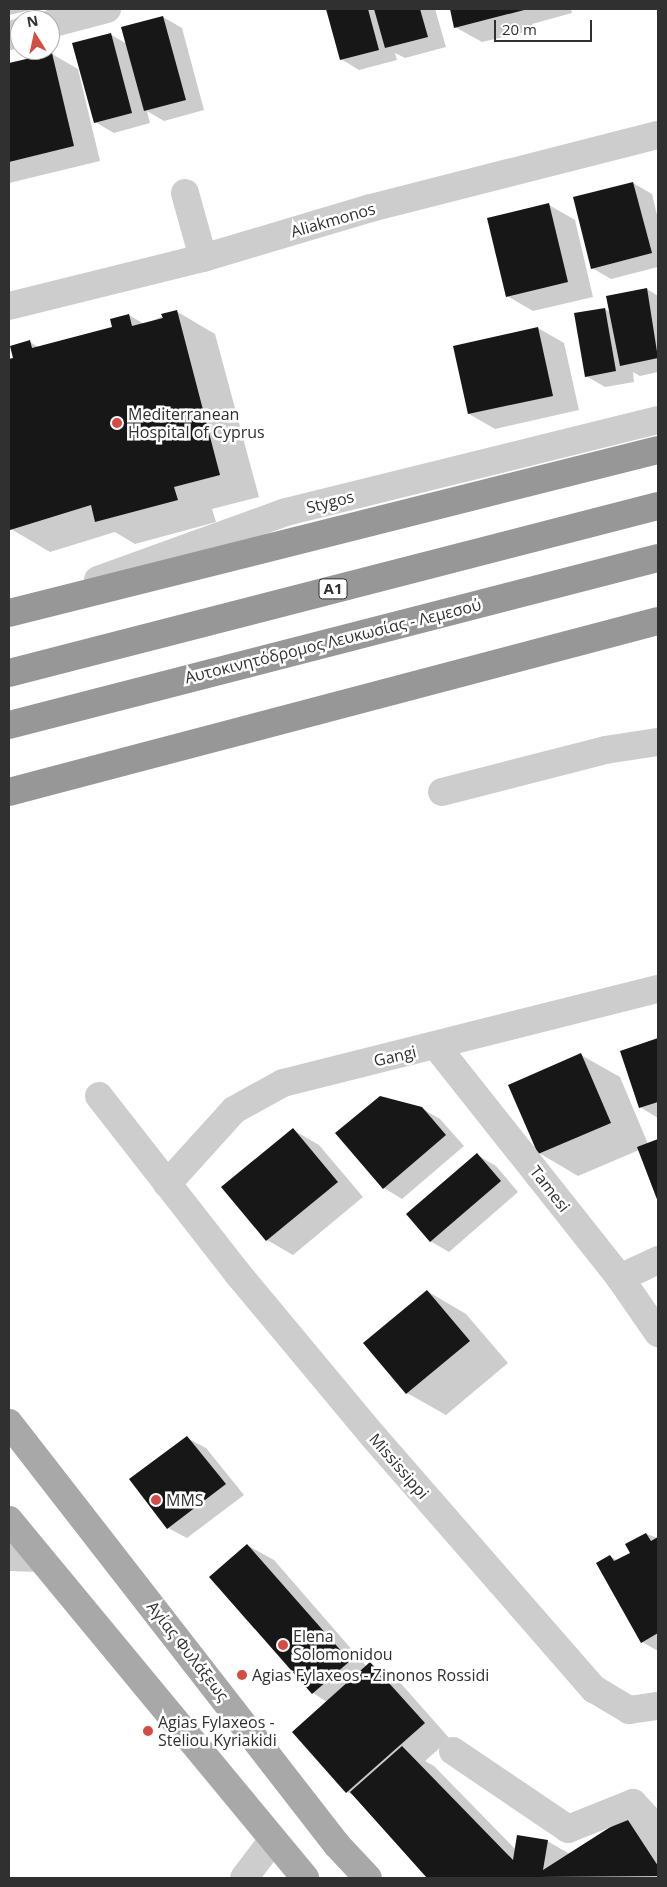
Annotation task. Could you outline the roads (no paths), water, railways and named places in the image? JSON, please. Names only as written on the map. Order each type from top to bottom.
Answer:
[{"type":"highway","points":[[9,612],[658,450]]},
{"type":"highway","name":"A1","points":[[9,673],[658,506]]},
{"type":"highway","name":"Αυτοκινητόδρομος Λευκωσίας - Λεμεσού","points":[[9,725],[658,558]]},
{"type":"highway","points":[[9,792],[658,621]]},
{"type":"main road","name":"Αγίας Φυλάξεως","points":[[9,1423],[337,1844],[368,1878]]},
{"type":"main road","points":[[9,1520],[272,1841],[305,1878]]},
{"type":"street","points":[[60,21],[107,9]]},
{"type":"street","name":"Aliakmonos","points":[[9,306],[203,258],[371,208],[658,135]]},
{"type":"street","points":[[185,193],[203,258]]},
{"type":"street","name":"Stygos","points":[[9,612],[286,512],[658,420]]},
{"type":"street","points":[[442,792],[605,750],[658,742]]},
{"type":"street","name":"Gangi","points":[[167,1184],[234,1110],[283,1083],[437,1047],[658,989]]},
{"type":"street","name":"Tamesi","points":[[437,1047],[620,1278],[658,1334]]},
{"type":"street","name":"Mississippi","points":[[99,1096],[167,1184],[373,1436],[594,1689],[629,1710],[658,1706]]},
{"type":"street","points":[[620,1278],[658,1260]]},
{"type":"street","points":[[9,1557],[39,1558]]},
{"type":"street","points":[[453,1752],[568,1829],[633,1803],[658,1830]]},
{"type":"street","points":[[244,1878],[272,1841]]},
{"type":"place","name":"Mediterranean Hospital of Cyprus","points":[[117,423]]},
{"type":"place","name":"MMS","points":[[156,1500]]},
{"type":"place","name":"Elena Solomonidou","points":[[283,1645]]},
{"type":"place","name":"Agias Fylaxeos - Zinonos Rossidi","points":[[242,1675]]},
{"type":"place","name":"Agias Fylaxeos - Steliou Kyriakidi","points":[[148,1731]]}]
